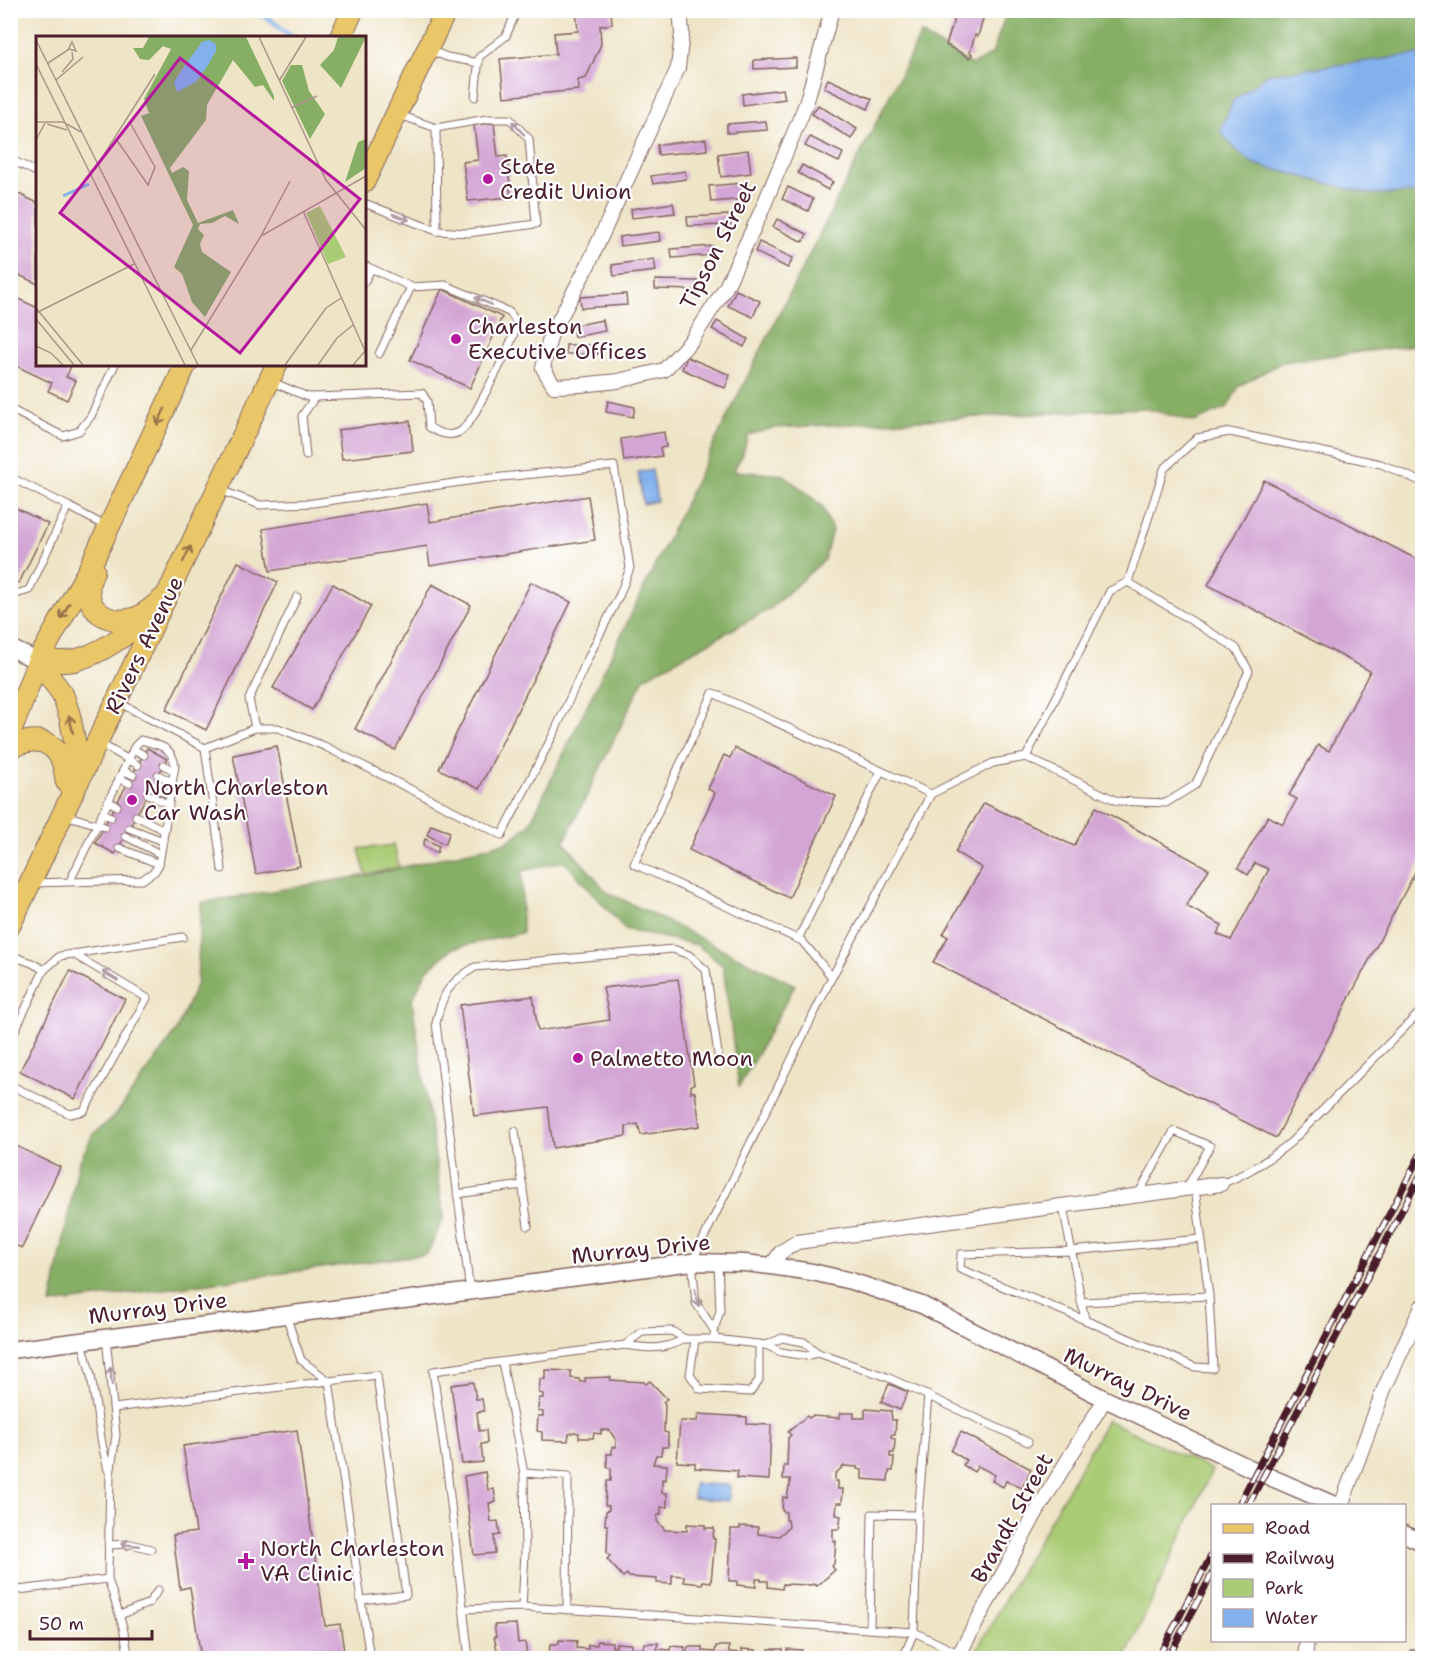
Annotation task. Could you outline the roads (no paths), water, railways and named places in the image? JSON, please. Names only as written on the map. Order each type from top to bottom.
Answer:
[{"type":"main road","points":[[341,36],[353,10]]},
{"type":"main road","points":[[366,178],[446,10]]},
{"type":"main road","points":[[10,734],[38,661],[89,568],[185,366]]},
{"type":"main road","name":"Rivers Avenue","points":[[10,925],[273,373]]},
{"type":"main road","points":[[105,534],[88,588],[92,603],[98,612],[108,619],[120,622],[137,618],[167,596]]},
{"type":"main road","points":[[38,661],[74,661],[95,653],[133,629],[167,596]]},
{"type":"main road","points":[[38,661],[63,695],[75,743],[65,809]]},
{"type":"main road","points":[[10,748],[26,741],[36,741],[45,743],[55,750],[63,760],[65,809]]},
{"type":"street","name":"Tipson Street","points":[[680,10],[682,33],[678,68],[589,263],[550,338],[543,368],[554,386],[580,386],[618,381],[664,370],[692,340],[726,286],[761,213],[806,104],[832,10]]},
{"type":"street","points":[[10,648],[38,661]]},
{"type":"street","points":[[771,1266],[781,1251],[797,1242],[1221,1184]]},
{"type":"street","name":"Murray Drive","points":[[10,1350],[692,1262],[771,1266],[836,1277],[922,1305],[1105,1399],[1256,1471],[1334,1504]]},
{"type":"street","points":[[1340,1504],[1384,1389],[1422,1306]]},
{"type":"street","name":"Brandt Street","points":[[959,1657],[1037,1511],[1105,1399]]},
{"type":"street","points":[[1406,1535],[1422,1542]]},
{"type":"street","points":[[1305,1659],[1307,1642]]},
{"type":"lane","points":[[475,97],[479,57],[506,36],[517,10]]},
{"type":"lane","points":[[428,49],[447,57],[479,63]]},
{"type":"lane","points":[[366,204],[437,231],[468,233],[536,224],[529,139],[510,119],[487,119],[436,128],[397,114]]},
{"type":"lane","points":[[436,128],[437,231]]},
{"type":"lane","points":[[10,159],[36,172]]},
{"type":"lane","points":[[273,373],[308,397],[315,398],[422,393],[427,401],[429,427],[437,432],[451,435],[461,431],[474,415],[512,340],[516,324],[514,317],[509,312],[445,285],[411,287],[368,267]]},
{"type":"lane","points":[[379,354],[411,287]]},
{"type":"lane","points":[[10,409],[63,436],[79,431],[91,416],[114,366]]},
{"type":"lane","points":[[306,456],[302,416],[315,398]]},
{"type":"lane","points":[[1026,757],[1110,591],[1128,582],[1164,469],[1197,438],[1230,432],[1382,464],[1422,482]]},
{"type":"lane","points":[[206,748],[255,728],[278,728],[324,746],[502,835],[554,733],[630,568],[614,466],[482,479],[314,503],[260,505],[218,490]]},
{"type":"lane","points":[[10,477],[68,506],[105,534]]},
{"type":"lane","points":[[10,596],[29,590],[68,506]]},
{"type":"lane","points":[[716,1339],[714,1330],[696,1304],[692,1262],[832,977],[930,794],[993,763],[1026,757],[1117,801],[1166,803],[1195,785],[1249,671],[1236,648],[1128,582]]},
{"type":"lane","points":[[255,728],[249,699],[297,597]]},
{"type":"lane","points":[[832,977],[802,941],[634,864],[713,693],[930,794]]},
{"type":"lane","points":[[117,701],[206,748]]},
{"type":"lane","points":[[30,884],[142,880],[155,871],[159,864],[175,765],[174,756],[165,748],[141,740],[133,749],[96,824],[95,836],[70,881]]},
{"type":"lane","points":[[97,742],[138,765]]},
{"type":"lane","points":[[206,748],[222,869]]},
{"type":"lane","points":[[133,749],[144,755]]},
{"type":"lane","points":[[164,765],[174,771]]},
{"type":"lane","points":[[123,771],[133,776]]},
{"type":"lane","points":[[798,939],[881,771]]},
{"type":"lane","points":[[158,775],[172,782]]},
{"type":"lane","points":[[119,778],[129,783]]},
{"type":"lane","points":[[169,805],[150,790],[170,795]]},
{"type":"lane","points":[[108,801],[117,806]]},
{"type":"lane","points":[[65,809],[105,827]]},
{"type":"lane","points":[[102,813],[111,817]]},
{"type":"lane","points":[[136,816],[164,830]]},
{"type":"lane","points":[[129,828],[163,841]]},
{"type":"lane","points":[[125,836],[160,854]]},
{"type":"lane","points":[[119,848],[159,864]]},
{"type":"lane","points":[[10,1041],[44,970],[60,956],[183,937]]},
{"type":"lane","points":[[470,1292],[436,1023],[448,988],[475,967],[673,949],[689,955],[706,970],[718,1054]]},
{"type":"lane","points":[[10,1085],[70,1114],[84,1111],[147,998],[73,954]]},
{"type":"lane","points":[[10,955],[44,970]]},
{"type":"lane","points":[[1221,1184],[1252,1170],[1291,1142],[1422,1010]]},
{"type":"lane","points":[[515,1131],[528,1226]]},
{"type":"lane","points":[[1137,1196],[1174,1131],[1210,1146],[1190,1188],[1201,1239],[1209,1296],[1213,1368],[1195,1366],[960,1269],[961,1254],[1070,1251],[1201,1239]]},
{"type":"lane","points":[[457,1194],[523,1185]]},
{"type":"lane","points":[[1063,1207],[1084,1320]]},
{"type":"lane","points":[[714,1330],[720,1311],[718,1262]]},
{"type":"lane","points":[[1081,1302],[1209,1296]]},
{"type":"lane","points":[[286,1315],[301,1359],[329,1381],[370,1659]]},
{"type":"lane","points":[[657,1331],[659,1347]]},
{"type":"lane","points":[[625,1345],[642,1332],[672,1331],[685,1339],[716,1339],[763,1345],[781,1352],[806,1356],[818,1353]]},
{"type":"lane","points":[[106,1338],[116,1435],[110,1475],[108,1578],[120,1615],[129,1659]]},
{"type":"lane","points":[[763,1345],[782,1338],[804,1342],[818,1353],[887,1377],[1028,1442]]},
{"type":"lane","points":[[469,1659],[433,1371],[625,1345],[645,1348],[669,1347],[685,1339]]},
{"type":"lane","points":[[696,1340],[690,1375],[700,1389],[750,1392],[759,1380],[763,1345]]},
{"type":"lane","points":[[791,1354],[793,1340]]},
{"type":"lane","points":[[82,1341],[110,1475]]},
{"type":"lane","points":[[502,1362],[524,1473],[525,1552],[522,1608]]},
{"type":"lane","points":[[114,1408],[376,1375],[406,1595],[361,1600]]},
{"type":"lane","points":[[903,1659],[914,1632],[918,1515],[928,1395]]},
{"type":"lane","points":[[524,1473],[568,1476],[567,1610]]},
{"type":"lane","points":[[870,1629],[872,1514],[918,1515]]},
{"type":"lane","points":[[108,1545],[131,1544],[151,1549]]},
{"type":"lane","points":[[10,1591],[108,1578]]},
{"type":"lane","points":[[120,1615],[148,1603],[158,1590]]},
{"type":"lane","points":[[463,1609],[567,1610],[914,1632],[959,1657]]},
{"type":"water","points":[[1422,55],[1422,193],[1369,194],[1254,164],[1237,151],[1220,131],[1233,101],[1268,74]]},
{"type":"water","points":[[652,470],[657,501],[643,504],[638,472]]},
{"type":"water","points":[[696,1482],[698,1484],[730,1485],[729,1501],[693,1498]]},
{"type":"waterway","points":[[251,10],[271,20],[291,36]]},
{"type":"railway","points":[[1239,1504],[1422,1151]]},
{"type":"railway","points":[[1249,1504],[1422,1172]]},
{"type":"railway","points":[[1158,1658],[1211,1556]]},
{"type":"railway","points":[[1168,1658],[1211,1576]]},
{"type":"place","name":"State Credit Union","points":[[488,179]]},
{"type":"place","name":"Charleston Executive Offices","points":[[456,339]]},
{"type":"place","name":"North Charleston Car Wash","points":[[132,800]]},
{"type":"place","name":"Palmetto Moon","points":[[578,1058]]},
{"type":"place","name":"North Charleston VA Clinic","points":[[246,1561]]}]
